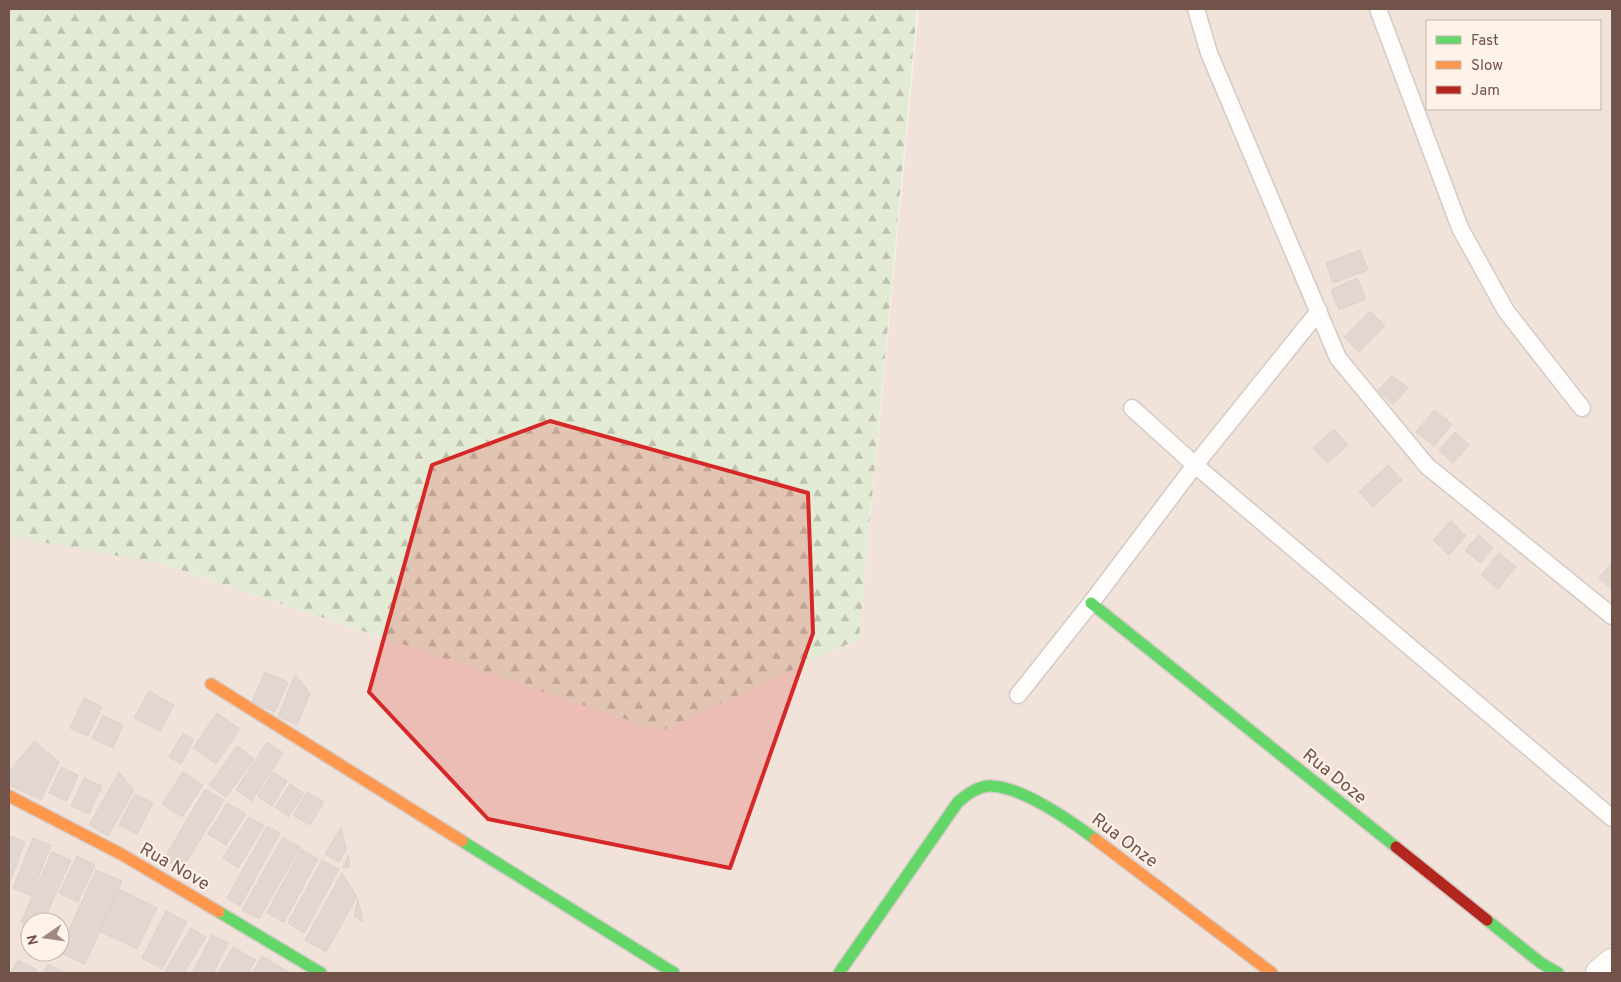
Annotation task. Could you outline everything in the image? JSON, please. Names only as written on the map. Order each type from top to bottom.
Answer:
[{"type":"street","name":"Rua Doze","points":[[1091,603],[1540,963],[1558,973]]},
{"type":"street","points":[[211,684],[674,973]]},
{"type":"street","name":"Rua Onze","points":[[838,973],[948,815],[968,793],[988,786],[1010,789],[1080,828],[1272,973]]},
{"type":"street","name":"Rua Nove","points":[[9,796],[121,854],[320,973]]},
{"type":"street","points":[[1600,973],[1612,963]]},
{"type":"lane","points":[[1196,9],[1208,53],[1254,165],[1319,310],[1338,358],[1427,466],[1612,616]]},
{"type":"lane","points":[[1378,9],[1460,228],[1506,311],[1582,408]]},
{"type":"lane","points":[[1018,694],[1091,603],[1195,465],[1319,310]]},
{"type":"lane","points":[[1132,408],[1195,465],[1612,818]]},
{"type":"highlighted area","points":[[550,421],[808,493],[813,633],[730,868],[488,819],[369,692],[432,465]]},
{"type":"shaded area","points":[[919,9],[1612,9],[1612,973],[9,973],[9,534],[133,554],[661,731],[859,639]]},
{"type":"green space","points":[[9,9],[917,9],[859,639],[661,731],[163,564],[9,536]]},
{"type":"building","points":[[1360,250],[1368,270],[1333,283],[1326,263]]},
{"type":"building","points":[[1357,278],[1366,299],[1339,310],[1331,290]]},
{"type":"building","points":[[1370,311],[1385,326],[1359,352],[1344,337]]},
{"type":"building","points":[[1392,375],[1408,388],[1393,404],[1378,391]]},
{"type":"building","points":[[1434,410],[1452,424],[1434,446],[1416,432]]},
{"type":"building","points":[[1334,429],[1348,445],[1327,463],[1313,448]]},
{"type":"building","points":[[1455,432],[1469,445],[1453,463],[1439,450]]},
{"type":"building","points":[[1388,465],[1402,480],[1373,507],[1359,492]]},
{"type":"building","points":[[1451,521],[1466,536],[1449,555],[1433,540]]},
{"type":"building","points":[[1479,535],[1493,548],[1480,563],[1465,550]]},
{"type":"building","points":[[1499,553],[1516,567],[1498,589],[1481,575]]},
{"type":"building","points":[[1612,562],[1612,589],[1599,578]]},
{"type":"building","points":[[265,672],[288,682],[275,712],[252,702]]},
{"type":"building","points":[[295,675],[310,693],[297,725],[278,716]]},
{"type":"building","points":[[149,691],[174,705],[160,731],[134,718]]},
{"type":"building","points":[[84,698],[102,707],[88,736],[70,728]]},
{"type":"building","points":[[217,713],[240,729],[216,764],[193,748]]},
{"type":"building","points":[[103,716],[123,725],[113,748],[92,738]]},
{"type":"building","points":[[183,733],[194,740],[181,764],[169,757]]},
{"type":"building","points":[[34,741],[59,762],[41,800],[9,785],[9,772]]},
{"type":"building","points":[[267,742],[283,753],[252,801],[236,790]]},
{"type":"building","points":[[237,746],[254,759],[226,797],[209,785]]},
{"type":"building","points":[[61,767],[78,775],[67,801],[49,793]]},
{"type":"building","points":[[119,772],[134,790],[108,836],[89,825]]},
{"type":"building","points":[[183,772],[203,785],[182,817],[162,804]]},
{"type":"building","points":[[273,772],[287,781],[272,806],[258,797]]},
{"type":"building","points":[[84,778],[102,786],[89,814],[71,806]]},
{"type":"building","points":[[290,784],[304,793],[288,817],[275,807]]},
{"type":"building","points":[[205,789],[224,800],[182,870],[164,859]]},
{"type":"building","points":[[307,792],[324,802],[310,825],[293,815]]},
{"type":"building","points":[[135,794],[153,803],[137,834],[119,825]]},
{"type":"building","points":[[227,803],[246,814],[226,845],[208,834]]},
{"type":"building","points":[[249,817],[264,826],[238,868],[223,858]]},
{"type":"building","points":[[267,826],[280,833],[240,906],[227,898]]},
{"type":"building","points":[[341,827],[346,849],[339,862],[325,854]]},
{"type":"building","points":[[9,835],[25,842],[9,884]]},
{"type":"building","points":[[283,837],[300,847],[259,919],[242,910]]},
{"type":"building","points":[[33,838],[51,845],[31,896],[13,888]]},
{"type":"building","points":[[301,849],[318,859],[284,922],[267,913]]},
{"type":"building","points":[[52,852],[71,860],[48,912],[25,912]]},
{"type":"building","points":[[348,855],[350,866],[343,868]]},
{"type":"building","points":[[77,856],[95,865],[78,902],[59,893]]},
{"type":"building","points":[[322,860],[339,869],[304,933],[288,923]]},
{"type":"building","points":[[96,870],[122,881],[85,964],[70,957],[70,928]]},
{"type":"building","points":[[342,873],[357,897],[326,952],[305,940]]},
{"type":"building","points":[[119,889],[157,908],[137,949],[99,931]]},
{"type":"building","points":[[358,899],[363,922],[354,916]]},
{"type":"building","points":[[166,911],[187,922],[162,969],[142,958]]},
{"type":"building","points":[[191,928],[206,937],[184,973],[164,973]]},
{"type":"building","points":[[212,935],[228,943],[213,973],[192,973]]},
{"type":"building","points":[[233,947],[256,960],[248,973],[218,973]]},
{"type":"building","points":[[262,956],[291,973],[252,973]]},
{"type":"building","points":[[18,960],[37,970],[35,973],[11,973]]},
{"type":"building","points":[[48,964],[65,973],[43,973]]},
{"type":"traffic: fast","points":[[1091,603],[1396,847]]},
{"type":"traffic: fast","points":[[839,973],[958,802],[968,794],[988,786],[1014,791],[1044,805],[1095,839]]},
{"type":"traffic: fast","points":[[462,841],[674,973]]},
{"type":"traffic: fast","points":[[219,912],[321,973]]},
{"type":"traffic: fast","points":[[1487,920],[1541,963],[1558,973]]},
{"type":"traffic: slow","points":[[211,684],[462,841]]},
{"type":"traffic: slow","points":[[9,796],[121,854],[219,912]]},
{"type":"traffic: slow","points":[[1095,839],[1272,973]]},
{"type":"traffic: jam","points":[[1396,847],[1487,920]]}]
